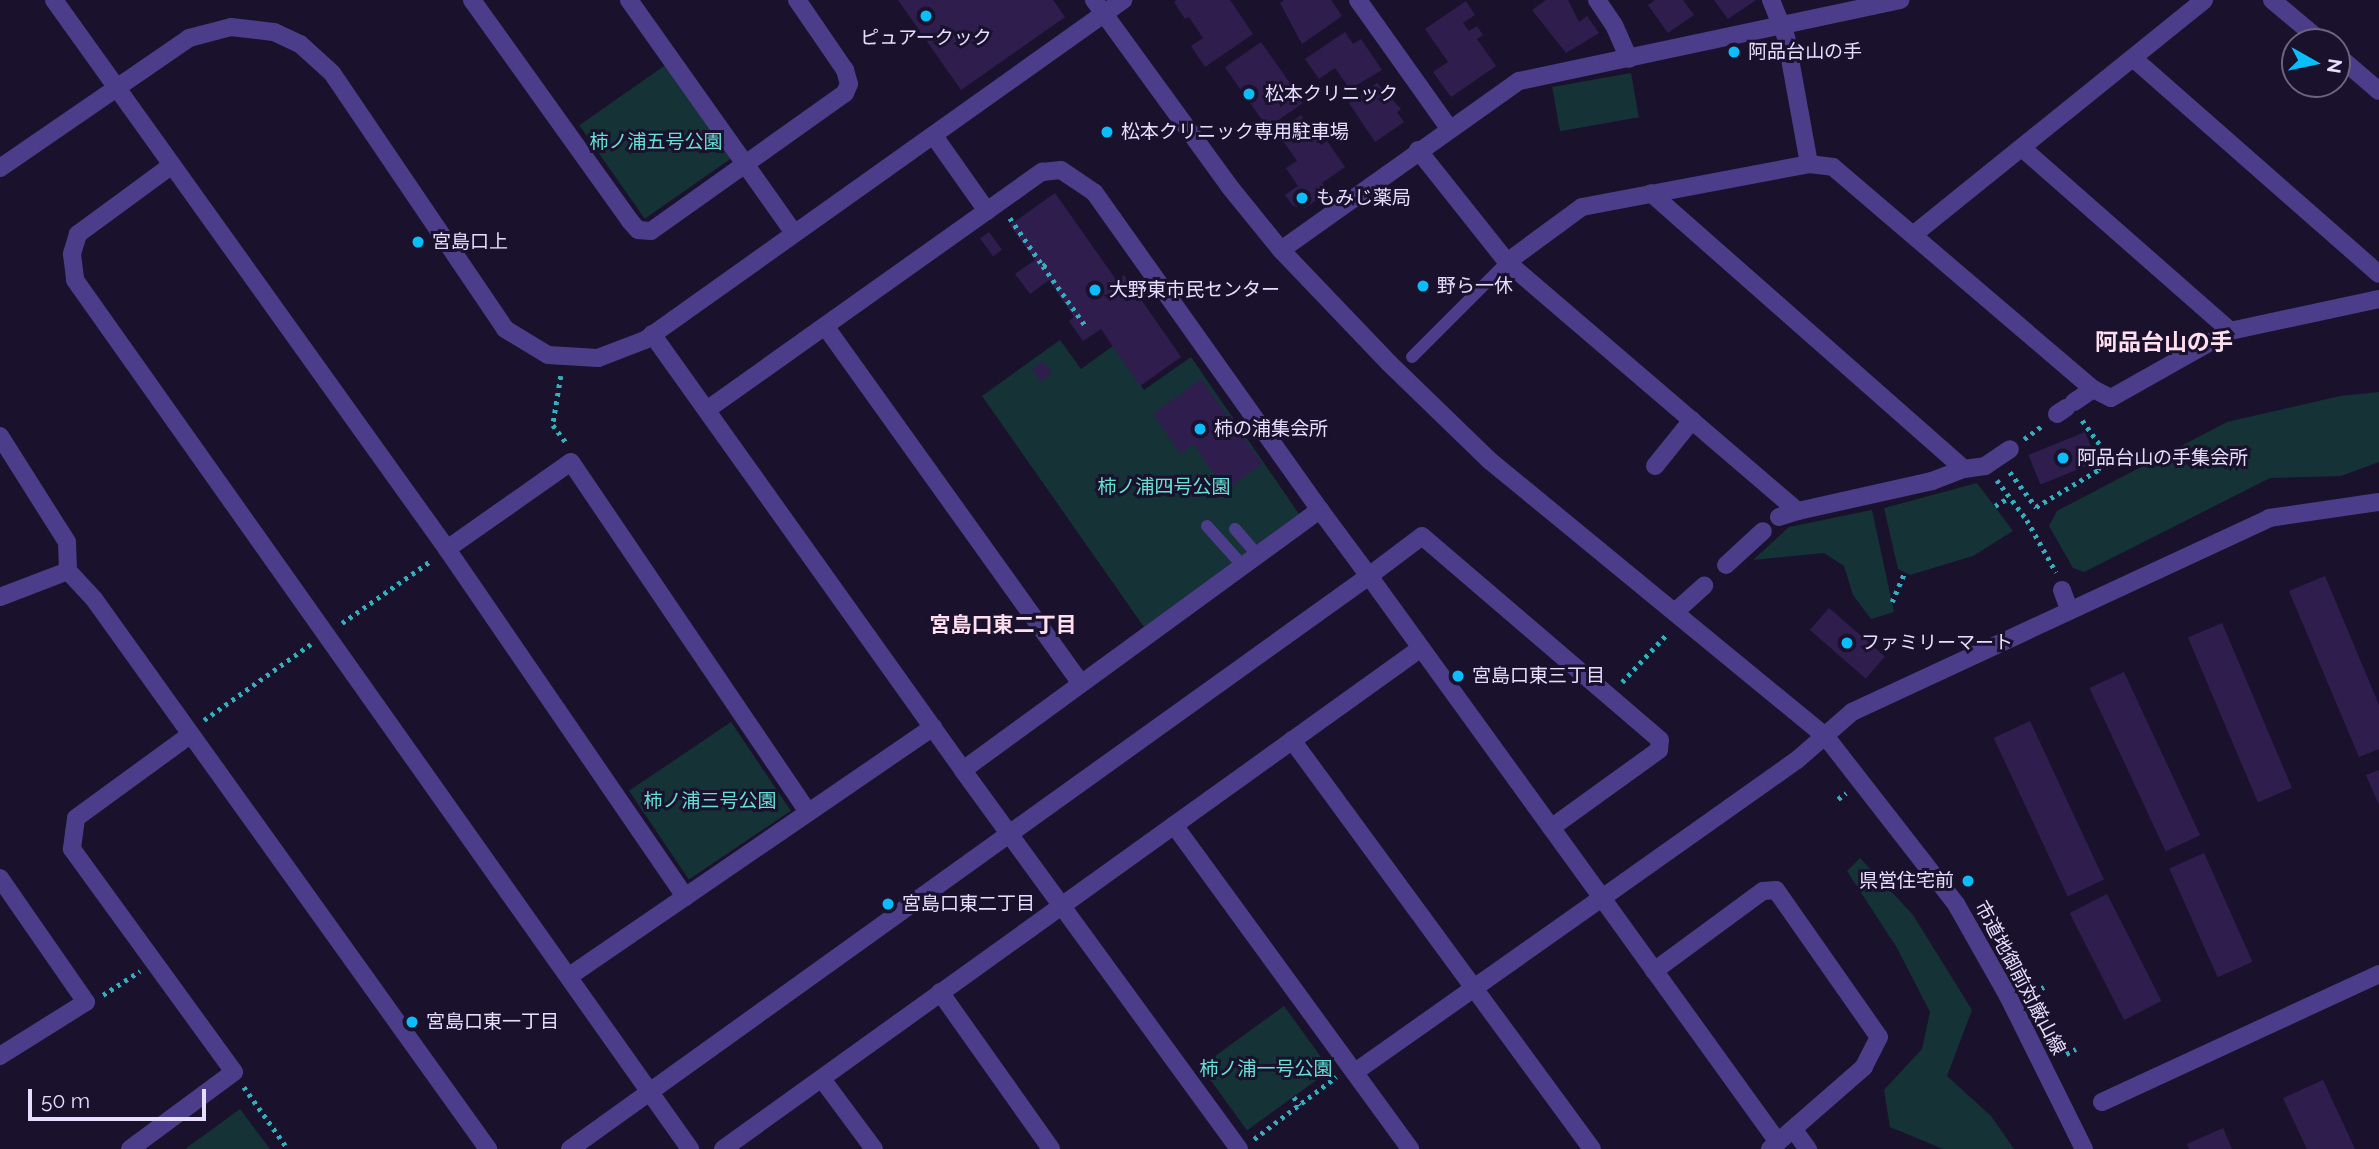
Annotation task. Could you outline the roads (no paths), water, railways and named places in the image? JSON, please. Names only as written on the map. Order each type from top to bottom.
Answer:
[{"type":"street","points":[[54,0],[447,549],[685,897]]},
{"type":"street","points":[[472,0],[638,230],[651,232],[717,176],[744,163],[845,93],[849,83],[845,70],[797,0]]},
{"type":"street","points":[[629,0],[794,233]]},
{"type":"street","points":[[0,167],[116,87],[203,33],[246,27],[287,37],[312,52],[332,73],[489,310],[515,338],[548,355],[586,359],[622,352],[652,334],[934,136],[1100,7],[1123,0]]},
{"type":"street","points":[[1358,0],[1449,128]]},
{"type":"street","points":[[1597,0],[1614,25],[1629,59]]},
{"type":"street","points":[[1771,0],[1783,26],[1809,164]]},
{"type":"street","points":[[1281,250],[1418,150],[1519,81],[1900,0]]},
{"type":"street","points":[[1913,235],[2204,0]]},
{"type":"street","points":[[2272,0],[2305,28]]},
{"type":"street","name":"市道地御前対厳山線","points":[[1100,7],[1213,165],[1281,250],[1342,316],[1489,460],[1826,737],[1956,904],[2008,996],[2084,1149]]},
{"type":"street","points":[[2133,58],[2379,274]]},
{"type":"street","points":[[2351,67],[2379,91]]},
{"type":"street","points":[[934,136],[987,211]]},
{"type":"street","points":[[2022,148],[2230,331]]},
{"type":"street","points":[[1418,150],[1507,262],[1798,511]]},
{"type":"street","points":[[1507,262],[1582,207],[1809,164],[1833,167],[2092,389],[2111,398],[2131,390],[2230,331],[2379,299]]},
{"type":"street","points":[[172,165],[78,234],[72,254],[75,280],[324,636],[571,975],[690,1149]]},
{"type":"street","points":[[708,410],[1042,172],[1061,170],[1094,191],[1320,510],[1654,971],[1774,1146],[1864,1067],[1879,1037],[1776,890],[1763,891],[1654,971]]},
{"type":"street","points":[[1651,193],[1964,469]]},
{"type":"street","points":[[825,326],[1081,683]]},
{"type":"street","points":[[652,334],[1009,835],[1245,1145]]},
{"type":"street","points":[[2069,409],[2092,389]]},
{"type":"street","points":[[1655,466],[1692,420]]},
{"type":"street","points":[[0,436],[67,542],[68,571],[190,735],[488,1149]]},
{"type":"street","points":[[447,549],[571,462],[808,812]]},
{"type":"street","points":[[1779,517],[1931,481],[1964,469],[1998,463]]},
{"type":"street","points":[[1353,1069],[1602,898],[1826,737],[1852,712],[2269,517],[2379,502]]},
{"type":"street","points":[[963,770],[1320,510]]},
{"type":"street","points":[[1726,565],[1763,531]]},
{"type":"street","points":[[570,1149],[1422,537],[1660,740],[1659,750],[1551,828]]},
{"type":"street","points":[[0,597],[68,571]]},
{"type":"street","points":[[1676,611],[1704,586]]},
{"type":"street","points":[[2062,590],[2069,609]]},
{"type":"street","points":[[723,1149],[1420,648]]},
{"type":"street","points":[[571,975],[933,727]]},
{"type":"street","points":[[130,1149],[234,1072],[72,849],[76,818],[190,735]]},
{"type":"street","points":[[1293,740],[1592,1149]]},
{"type":"street","points":[[1174,825],[1410,1149]]},
{"type":"street","points":[[0,878],[86,1002],[4,1048]]},
{"type":"street","points":[[2102,1102],[2379,974]]},
{"type":"street","points":[[940,992],[1051,1149]]},
{"type":"street","points":[[822,1079],[874,1149]]},
{"type":"street","points":[[1794,1130],[1808,1149]]},
{"type":"lane","points":[[1412,357],[1507,262]]},
{"type":"lane","points":[[1207,526],[1241,565]]},
{"type":"lane","points":[[1235,528],[1257,554]]},
{"type":"place","name":"ピュアークック","points":[[926,16]]},
{"type":"place","name":"阿品台山の手","points":[[1734,52]]},
{"type":"place","name":"松本クリニック","points":[[1249,94]]},
{"type":"place","name":"松本クリニック専用駐車場","points":[[1107,132]]},
{"type":"place","name":"もみじ薬局","points":[[1302,198]]},
{"type":"place","name":"宮島口上","points":[[418,242]]},
{"type":"place","name":"野ら一休","points":[[1423,286]]},
{"type":"place","name":"大野東市民センター","points":[[1095,290]]},
{"type":"place","name":"柿の浦集会所","points":[[1200,429]]},
{"type":"place","name":"阿品台山の手集会所","points":[[2063,458]]},
{"type":"place","name":"ファミリーマート","points":[[1847,643]]},
{"type":"place","name":"宮島口東三丁目","points":[[1458,676]]},
{"type":"place","name":"県営住宅前","points":[[1968,881]]},
{"type":"place","name":"宮島口東二丁目","points":[[888,904]]},
{"type":"place","name":"宮島口東一丁目","points":[[412,1022]]},
{"type":"district","name":"阿品台山の手","points":[[2164,342]]},
{"type":"district","name":"宮島口東二丁目","points":[[1003,625]]},
{"type":"park label","name":"柿ノ浦五号公園","points":[[656,142]]},
{"type":"park label","name":"柿ノ浦四号公園","points":[[1164,487]]},
{"type":"park label","name":"柿ノ浦三号公園","points":[[710,801]]},
{"type":"park label","name":"柿ノ浦一号公園","points":[[1266,1069]]}]
